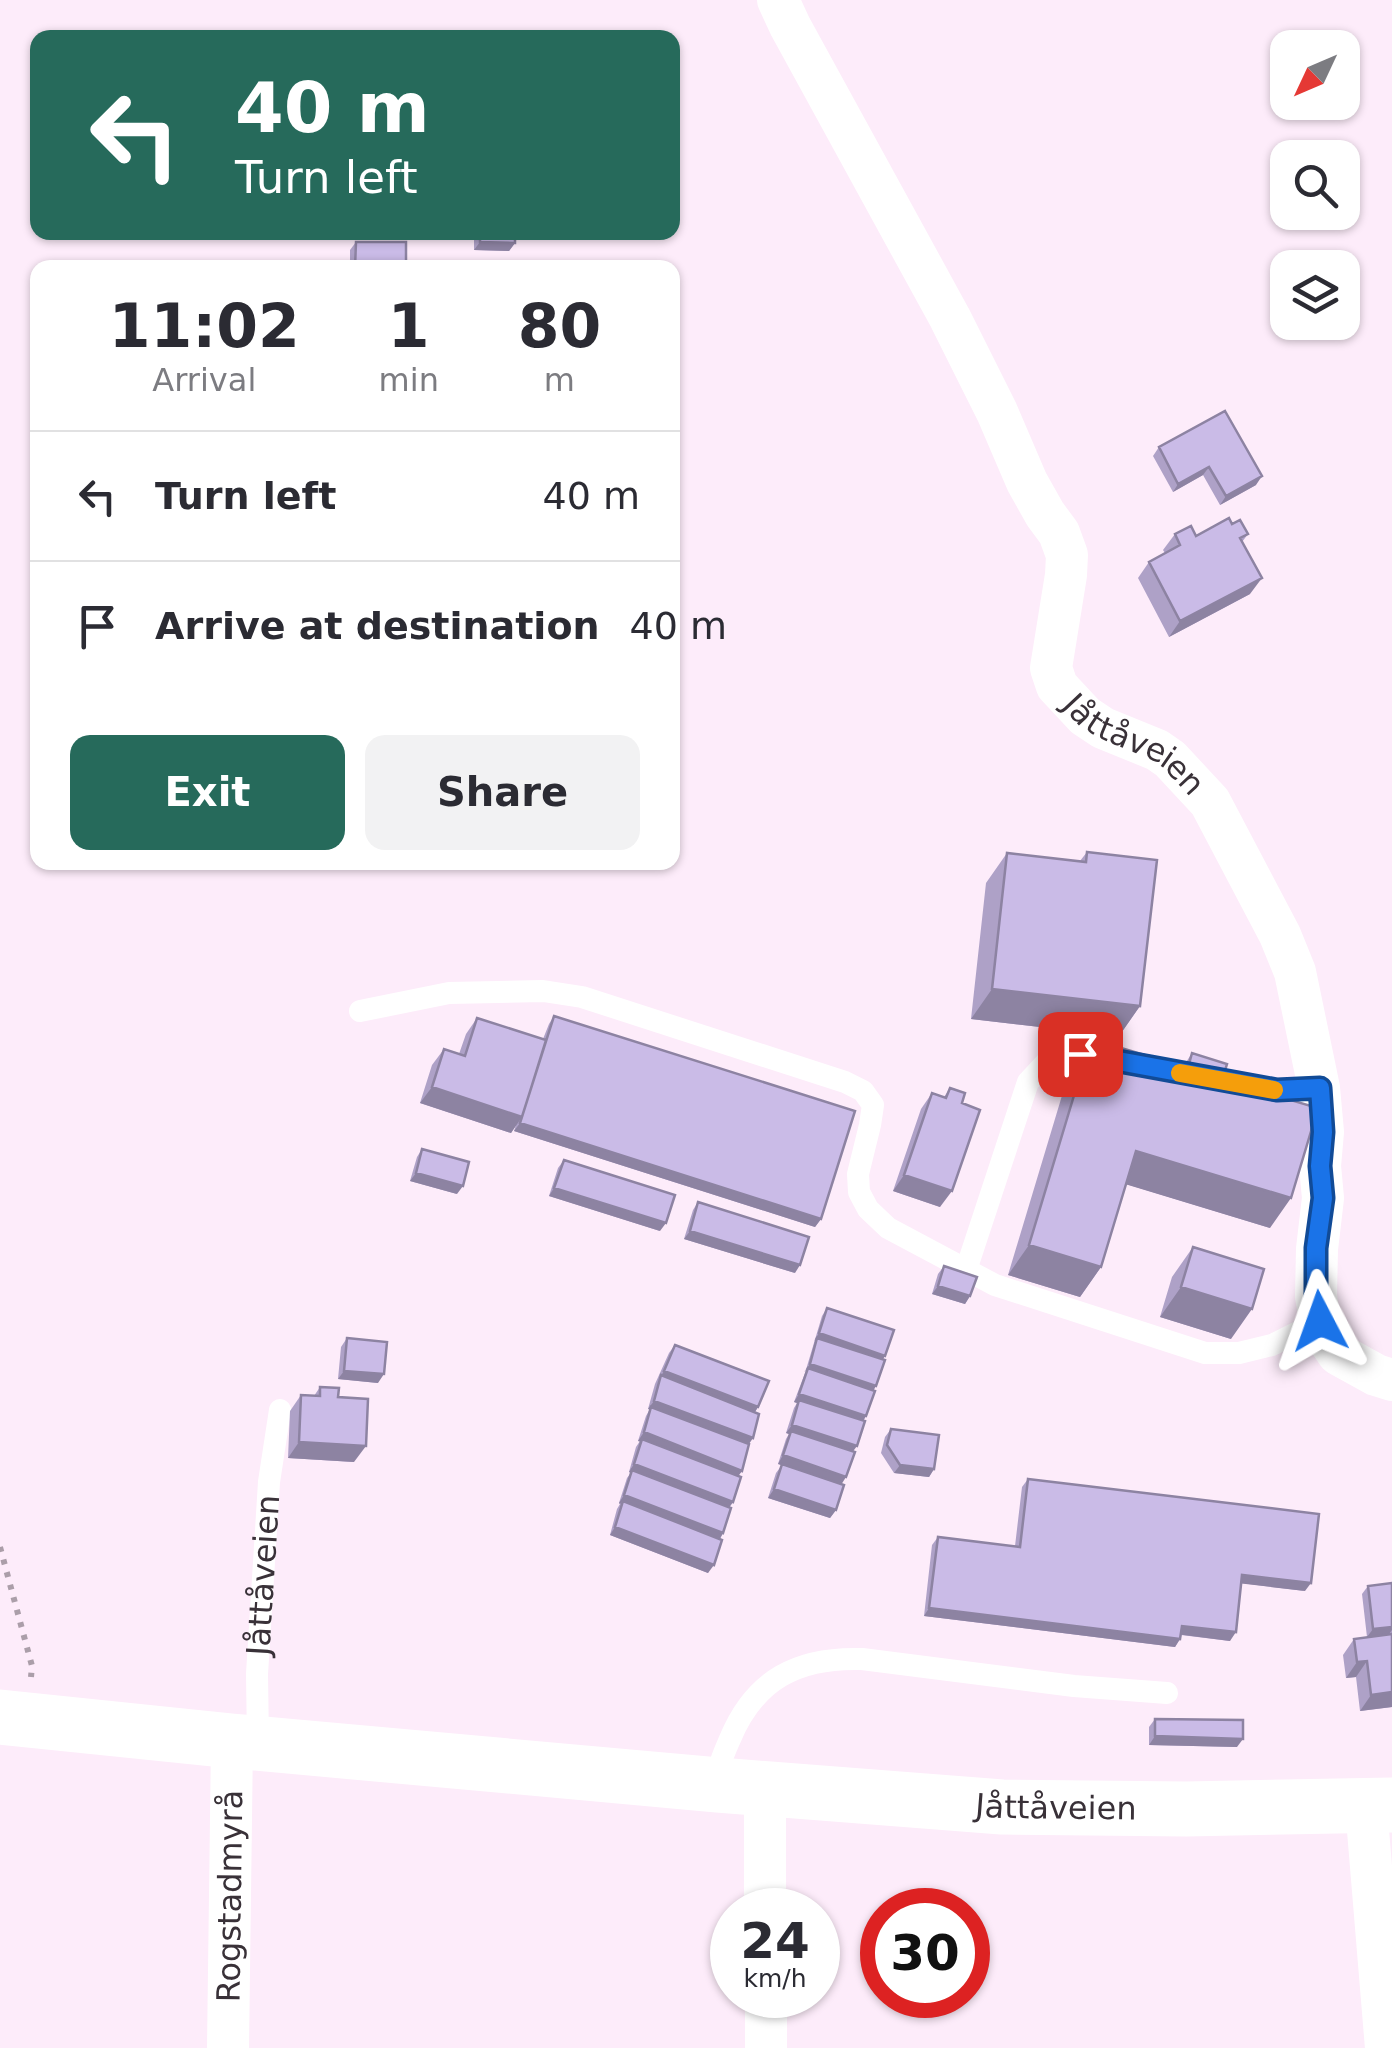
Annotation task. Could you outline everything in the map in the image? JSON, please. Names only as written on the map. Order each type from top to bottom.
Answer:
[{"type":"main road","name":"Jåttåveien","points":[[15,1718],[742,1787],[1002,1807],[1379,1805]]},
{"type":"street","name":"Jåttåveien","points":[[778,0],[950,318],[1027,482],[1059,533],[1067,555],[1051,668],[1057,686],[1102,728],[1170,759],[1210,802],[1280,935],[1295,972],[1320,1088],[1323,1198],[1316,1248],[1320,1321]]},
{"type":"street","points":[[1320,1321],[1338,1354],[1392,1380]]},
{"type":"street","name":"Rogstadmyrå","points":[[228,2048],[245,1742]]},
{"type":"street","points":[[742,1787],[762,1888]]},
{"type":"street","points":[[1379,1805],[1386,2048]]},
{"type":"street","points":[[766,2018],[766,2048]]},
{"type":"lane","points":[[360,1011],[449,993],[542,992],[582,998],[845,1082],[863,1091],[873,1106],[858,1174],[859,1192],[868,1209],[888,1228],[966,1270],[996,1285],[1205,1352],[1239,1354],[1272,1345],[1320,1321]]},
{"type":"lane","points":[[966,1270],[1028,1082],[1054,1054],[1080,1054],[1134,1064]]},
{"type":"lane","points":[[1189,1074],[1277,1090],[1320,1088]]},
{"type":"lane","name":"Jåttåveien","points":[[245,1742],[257,1674],[268,1502],[280,1410]]},
{"type":"lane","points":[[742,1787],[718,1771],[745,1709],[771,1682],[804,1665],[862,1660],[1074,1686],[1167,1693]]},
{"type":"path","points":[[0,1547],[32,1666],[15,1718]]},
{"type":"building","points":[[480,240],[515,240],[515,243]]},
{"type":"building","points":[[356,242],[406,242],[406,260],[355,260]]},
{"type":"building","points":[[1225,411],[1262,476],[1226,496],[1209,467],[1178,484],[1159,447]]},
{"type":"building","points":[[1229,518],[1232,524],[1240,520],[1248,534],[1240,538],[1262,578],[1180,621],[1149,562],[1180,545],[1175,534],[1191,526],[1196,536]]},
{"type":"building","points":[[1087,852],[1157,860],[1140,1006],[992,989],[1007,853],[1086,862]]},
{"type":"building","points":[[554,1016],[855,1111],[821,1219],[520,1123]]},
{"type":"building","points":[[477,1018],[546,1040],[522,1117],[432,1087],[444,1049],[465,1056]]},
{"type":"building","points":[[1091,1039],[1188,1068],[1192,1053],[1227,1064],[1222,1080],[1318,1108],[1291,1198],[1136,1151],[1101,1267],[1029,1245]]},
{"type":"building","points":[[950,1088],[965,1093],[962,1103],[980,1110],[952,1191],[904,1175],[932,1093],[946,1098]]},
{"type":"building","points":[[422,1149],[469,1162],[463,1186],[416,1173]]},
{"type":"building","points":[[564,1160],[675,1195],[666,1223],[554,1188]]},
{"type":"building","points":[[698,1202],[809,1237],[800,1265],[690,1231]]},
{"type":"building","points":[[1193,1247],[1264,1269],[1252,1309],[1181,1287]]},
{"type":"building","points":[[944,1266],[977,1277],[970,1296],[938,1286]]},
{"type":"building","points":[[827,1308],[894,1330],[885,1356],[819,1333]]},
{"type":"building","points":[[347,1338],[387,1342],[384,1374],[344,1371]]},
{"type":"building","points":[[817,1338],[885,1360],[876,1386],[810,1364]]},
{"type":"building","points":[[675,1345],[769,1381],[758,1407],[664,1371]]},
{"type":"building","points":[[808,1368],[875,1391],[866,1416],[799,1394]]},
{"type":"building","points":[[661,1375],[759,1414],[753,1438],[654,1401]]},
{"type":"building","points":[[320,1387],[339,1388],[338,1397],[368,1399],[366,1446],[299,1442],[301,1395],[320,1396]]},
{"type":"building","points":[[799,1400],[865,1421],[857,1446],[792,1425]]},
{"type":"building","points":[[651,1407],[749,1444],[742,1471],[644,1432]]},
{"type":"building","points":[[891,1429],[939,1435],[934,1469],[900,1465],[887,1445]]},
{"type":"building","points":[[791,1431],[855,1452],[846,1477],[783,1455]]},
{"type":"building","points":[[642,1439],[741,1477],[733,1502],[634,1464]]},
{"type":"building","points":[[782,1464],[844,1485],[836,1510],[774,1489]]},
{"type":"building","points":[[632,1470],[731,1508],[723,1533],[624,1495]]},
{"type":"building","points":[[1028,1479],[1319,1514],[1311,1583],[1242,1575],[1236,1632],[1182,1626],[1180,1639],[929,1608],[938,1537],[1020,1547]]},
{"type":"building","points":[[623,1501],[722,1540],[714,1565],[615,1527]]},
{"type":"building","points":[[1392,1583],[1392,1627],[1373,1629],[1368,1586]]},
{"type":"building","points":[[1392,1634],[1392,1692],[1371,1695],[1367,1661],[1357,1662],[1354,1639]]},
{"type":"building","points":[[1155,1719],[1243,1720],[1243,1739],[1155,1736]]},
{"type":"slow traffic","points":[[1180,1073],[1274,1090]]},
{"type":"route","points":[[1080,1054],[1277,1090],[1320,1088],[1323,1198],[1316,1248],[1316,1296],[1320,1321]]}]
